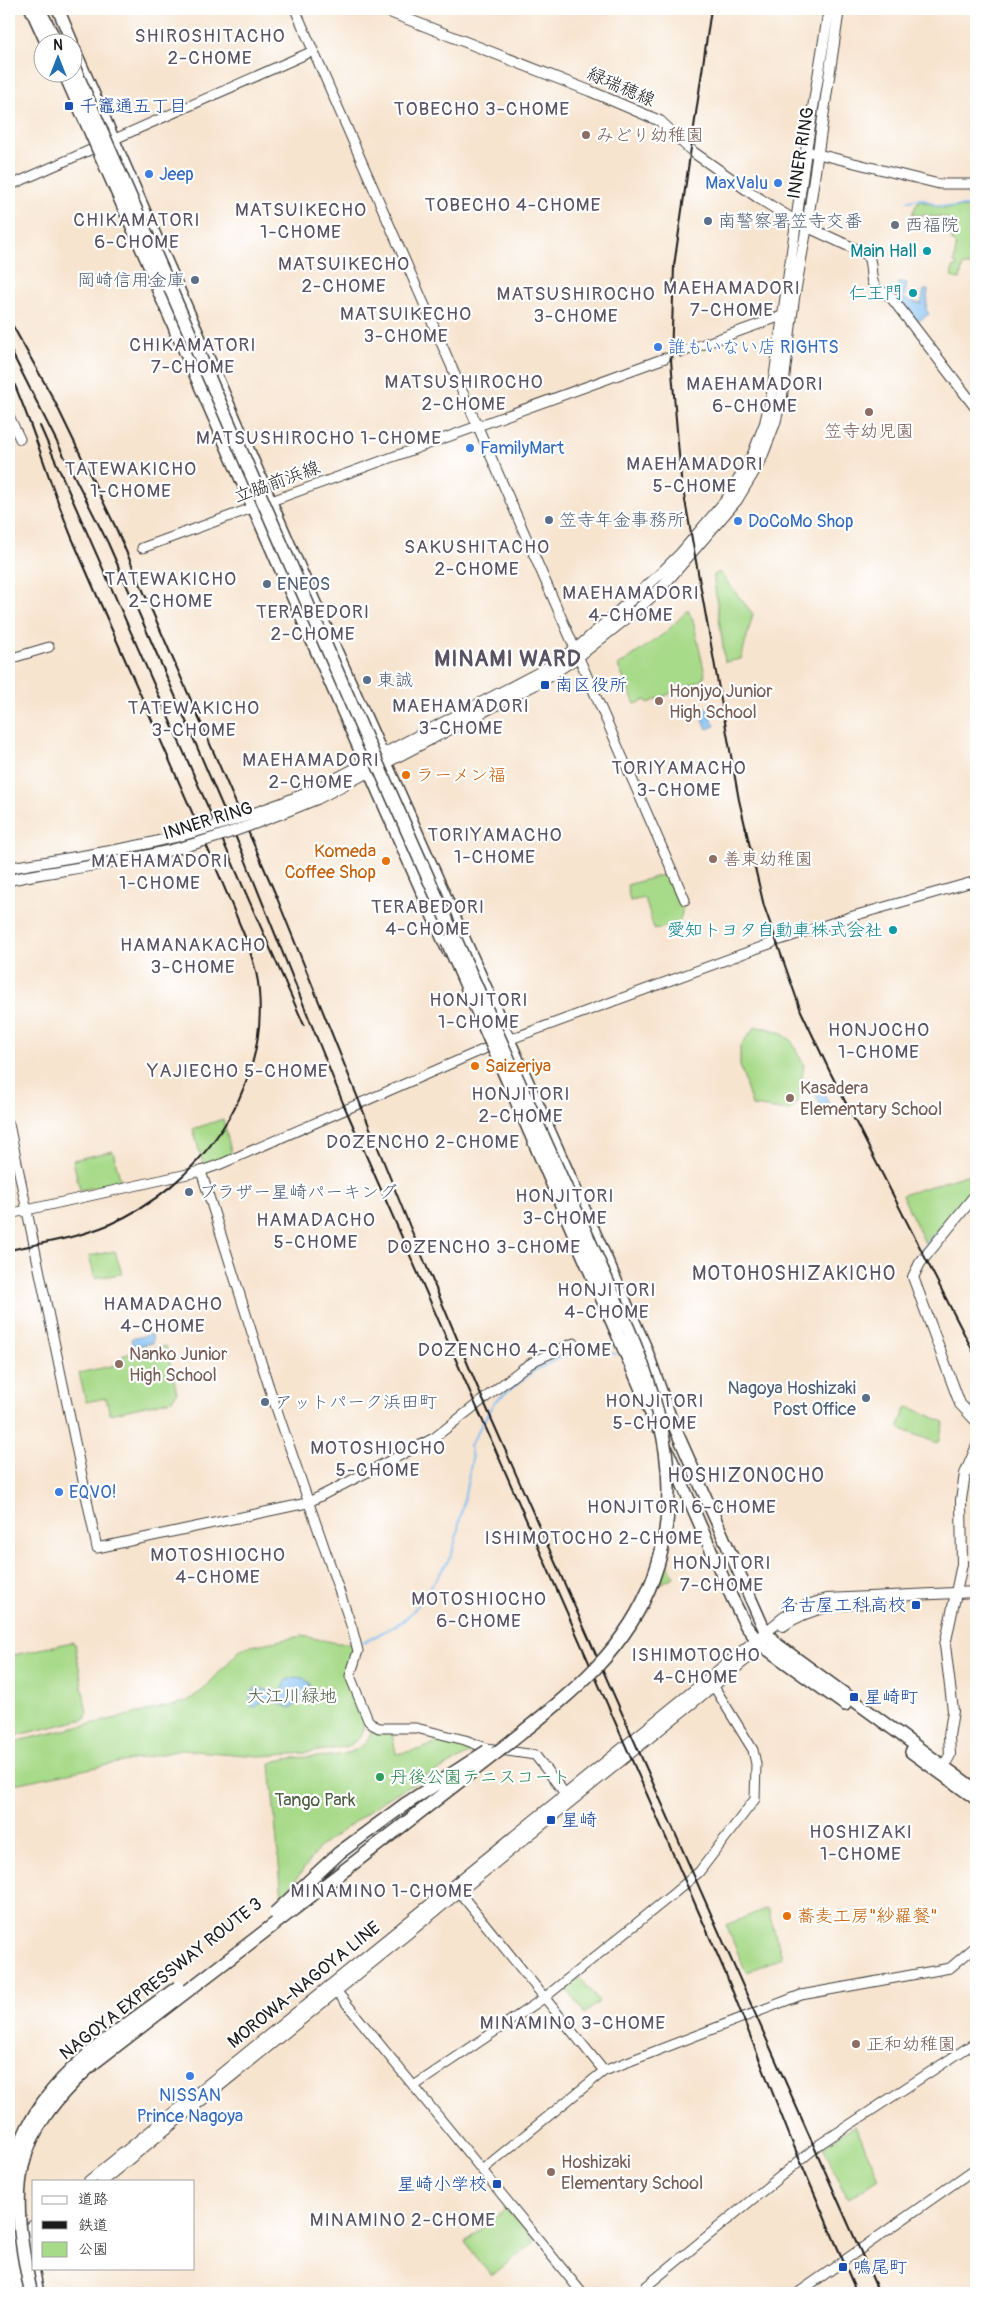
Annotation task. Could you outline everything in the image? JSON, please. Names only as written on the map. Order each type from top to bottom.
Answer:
[{"type":"highway","points":[[31,9],[41,32]]},
{"type":"highway","points":[[38,9],[47,32]]},
{"type":"highway","points":[[38,9],[51,32]]},
{"type":"highway","points":[[49,9],[59,32]]},
{"type":"highway","points":[[58,9],[67,32]]},
{"type":"highway","points":[[82,67],[270,501],[645,1346],[672,1419],[763,1638],[778,1645],[976,1790]]},
{"type":"highway","points":[[64,82],[746,1626],[976,1800]]},
{"type":"highway","points":[[68,82],[618,1333],[645,1396],[658,1449],[660,1515],[652,1559],[634,1604],[620,1628],[599,1656],[567,1686],[369,1841],[312,1892],[166,2005],[165,2010]]},
{"type":"highway","points":[[74,82],[168,294],[177,335]]},
{"type":"highway","points":[[31,2293],[19,2224],[20,2182],[30,2143],[56,2101],[95,2062],[572,1693],[602,1663],[621,1639],[639,1611],[654,1576],[664,1534],[669,1487],[666,1452],[658,1410],[625,1321],[206,373],[80,82]]},
{"type":"highway","points":[[463,957],[473,990],[583,1237],[589,1241],[599,1243]]},
{"type":"highway","name":"NAGOYA EXPRESSWAY ROUTE 3","points":[[23,2293],[13,2238],[10,2190],[19,2148],[42,2102],[60,2080],[88,2055],[268,1920],[323,1867],[364,1835],[404,1805],[486,1751]]},
{"type":"highway","points":[[9,2155],[30,2233],[32,2248]]},
{"type":"highway","points":[[10,2247],[23,2293]]},
{"type":"highway","points":[[35,2270],[38,2293]]},
{"type":"main road","name":"緑瑞穂線","points":[[382,9],[396,12],[660,121],[693,152],[760,199],[796,222],[869,257],[873,283],[876,288],[891,297],[976,408]]},
{"type":"main road","name":"INNER RING","points":[[9,880],[154,854],[209,839],[275,817],[367,768],[542,681],[577,653],[638,610],[663,586],[737,500],[760,462],[775,423],[782,396],[787,314],[796,222],[829,9]]},
{"type":"main road","name":"INNER RING","points":[[787,314],[807,226],[839,9]]},
{"type":"main road","name":"INNER RING","points":[[9,868],[153,842],[207,829],[315,795]]},
{"type":"main road","points":[[976,1194],[920,1263],[913,1277],[960,1404],[976,1421]]},
{"type":"main road","points":[[944,1766],[950,1755],[949,1736],[953,1711],[945,1645],[963,1552],[960,1500],[965,1474],[976,1448]]},
{"type":"main road","name":"MOROWA-NAGOYA LINE","points":[[103,2180],[333,1988],[763,1638],[812,1610],[834,1605],[954,1596],[976,1592]]},
{"type":"main road","name":"MOROWA-NAGOYA LINE","points":[[954,1596],[976,1599]]},
{"type":"main road","name":"MOROWA-NAGOYA LINE","points":[[568,1797],[713,1686],[763,1638]]},
{"type":"main road","name":"MOROWA-NAGOYA LINE","points":[[90,2180],[333,1988]]},
{"type":"main road","points":[[10,2247],[30,2233]]},
{"type":"street","points":[[295,9],[685,900]]},
{"type":"street","points":[[9,186],[313,51]]},
{"type":"street","points":[[806,151],[939,184],[976,184]]},
{"type":"street","points":[[682,352],[787,314]]},
{"type":"street","name":"立脇前浜線","points":[[142,548],[666,358]]},
{"type":"street","points":[[9,416],[20,439]]},
{"type":"street","points":[[9,659],[49,647]]},
{"type":"street","points":[[9,1214],[201,1171],[313,1126],[508,1039],[853,916],[976,881]]},
{"type":"street","points":[[9,1124],[97,1548],[307,1503],[434,1438],[536,1360],[574,1343]]},
{"type":"street","points":[[201,1171],[234,1280],[307,1503],[352,1628],[358,1651],[350,1676],[368,1720],[379,1728],[416,1728],[465,1740],[486,1748],[534,1755],[568,1797]]},
{"type":"street","points":[[414,2086],[544,1998],[699,1872],[755,1800],[756,1764],[753,1750],[713,1686]]},
{"type":"street","points":[[455,1888],[604,2071]]},
{"type":"street","points":[[482,2170],[604,2071],[801,1995],[950,1968],[976,1946]]},
{"type":"street","points":[[333,1988],[582,2293]]},
{"type":"street","points":[[638,2293],[820,2144],[976,2042]]},
{"type":"street","points":[[798,2293],[976,2168]]},
{"type":"green space","points":[[921,201],[943,208],[976,207],[976,271],[974,267],[963,265],[960,279],[951,277],[953,267],[957,267],[957,264],[954,263],[956,246],[952,241],[953,225],[947,218],[912,214],[918,202]]},
{"type":"green space","points":[[719,572],[753,614],[741,659],[725,662],[714,581],[714,575]]},
{"type":"green space","points":[[688,610],[693,621],[705,674],[702,680],[648,703],[646,700],[635,704],[618,666],[665,633]]},
{"type":"green space","points":[[669,873],[681,899],[681,918],[678,925],[654,929],[645,898],[630,901],[627,885]]},
{"type":"green space","points":[[755,1027],[767,1028],[781,1033],[791,1040],[804,1065],[798,1103],[789,1111],[752,1106],[740,1065],[740,1046]]},
{"type":"green space","points":[[223,1119],[232,1155],[204,1167],[193,1129]]},
{"type":"green space","points":[[113,1151],[121,1183],[80,1190],[73,1160]]},
{"type":"green space","points":[[976,1172],[976,1186],[925,1243],[902,1195]]},
{"type":"green space","points":[[115,1251],[122,1274],[95,1278],[89,1256]]},
{"type":"green space","points":[[166,1346],[177,1392],[172,1400],[110,1414],[106,1398],[86,1402],[79,1373],[125,1363],[123,1355]]},
{"type":"green space","points":[[909,1407],[944,1422],[937,1443],[901,1429],[899,1426],[906,1408]]},
{"type":"green space","points":[[667,1561],[674,1577],[659,1584]]},
{"type":"green space","name":"大江川緑地","points":[[302,1636],[337,1643],[349,1643],[354,1650],[347,1677],[365,1723],[360,1737],[349,1746],[306,1753],[260,1756],[181,1750],[9,1785],[9,1743],[186,1702],[203,1690],[239,1651],[246,1647]]},
{"type":"green space","points":[[72,1642],[75,1644],[87,1714],[85,1719],[9,1737],[9,1656]]},
{"type":"green space","name":"Tango Park","points":[[372,1729],[392,1732],[396,1754],[421,1749],[444,1739],[469,1744],[478,1749],[384,1800],[320,1847],[282,1898],[270,1764],[282,1760],[343,1754],[356,1750],[366,1742]]},
{"type":"green space","points":[[765,1909],[768,1910],[782,1957],[748,1972],[745,1970],[726,1925]]},
{"type":"green space","points":[[580,1977],[599,2002],[584,2014],[566,1988]]},
{"type":"green space","points":[[855,2125],[879,2178],[849,2198],[845,2196],[824,2148],[825,2145]]},
{"type":"green space","points":[[507,2208],[533,2240],[532,2244],[491,2276],[465,2242]]},
{"type":"water","points":[[899,281],[907,283],[904,299],[921,304],[924,290],[928,290],[926,309],[929,314],[914,324],[910,317],[911,313],[906,311],[895,294]]},
{"type":"water","points":[[706,707],[715,726],[707,729],[699,710]]},
{"type":"water","points":[[820,1085],[829,1104],[822,1108],[813,1089]]},
{"type":"water","points":[[152,1334],[153,1343],[133,1347],[131,1339]]},
{"type":"water","points":[[294,1677],[303,1678],[310,1683],[309,1692],[291,1708],[272,1701],[264,1701],[255,1708],[251,1706],[250,1695],[255,1688],[279,1692],[283,1690],[286,1680]]},
{"type":"waterway","points":[[907,201],[922,199],[935,205],[954,207],[976,205]]},
{"type":"waterway","points":[[916,1257],[955,1212]]},
{"type":"waterway","points":[[363,1643],[403,1621],[413,1611],[451,1556],[472,1459],[470,1446],[494,1402],[537,1369],[566,1355],[595,1351],[616,1354]]},
{"type":"tunnel","points":[[665,358],[682,352]]},
{"type":"railway","points":[[711,9],[674,266],[671,360],[681,478],[739,800],[764,906],[801,1011],[830,1072],[976,1357]]},
{"type":"railway","points":[[9,319],[54,400],[115,526],[275,893],[410,1227],[480,1393],[879,2293]]},
{"type":"railway","points":[[9,347],[108,543],[173,691],[243,854],[343,1103],[725,1972],[790,2137],[857,2293]]},
{"type":"railway","points":[[9,372],[72,538],[245,937],[256,971],[259,992],[259,1029],[252,1065],[239,1100],[220,1132],[197,1161],[170,1187],[140,1208],[108,1225],[72,1237],[9,1250]]},
{"type":"railway","points":[[40,426],[304,1025]]},
{"type":"place","name":"千竈通五丁目","points":[[69,106]]},
{"type":"place","name":"みどり幼稚園","points":[[586,135]]},
{"type":"place","name":"Jeep","points":[[149,174]]},
{"type":"place","name":"MaxValu","points":[[778,183]]},
{"type":"place","name":"南警察署笠寺交番","points":[[708,221]]},
{"type":"place","name":"西福院","points":[[895,225]]},
{"type":"place","name":"Main Hall","points":[[927,251]]},
{"type":"place","name":"岡崎信用金庫","points":[[195,280]]},
{"type":"place","name":"仁王門","points":[[913,293]]},
{"type":"place","name":"誰もいない店 RIGHTS","points":[[658,347]]},
{"type":"place","name":"笠寺幼児園","points":[[869,412]]},
{"type":"place","name":"FamilyMart","points":[[470,448]]},
{"type":"place","name":"笠寺年金事務所","points":[[549,520]]},
{"type":"place","name":"DoCoMo Shop","points":[[738,521]]},
{"type":"place","name":"ENEOS","points":[[267,584]]},
{"type":"place","name":"東誠","points":[[367,680]]},
{"type":"place","name":"南区役所","points":[[545,685]]},
{"type":"place","name":"Honjyo Junior High School","points":[[659,701]]},
{"type":"place","name":"ラーメン福","points":[[406,775]]},
{"type":"place","name":"善東幼稚園","points":[[713,859]]},
{"type":"place","name":"Komeda Coffee Shop","points":[[386,861]]},
{"type":"place","name":"愛知トヨタ自動車株式会社","points":[[893,930]]},
{"type":"place","name":"Saizeriya","points":[[475,1066]]},
{"type":"place","name":"Kasadera Elementary School","points":[[790,1098]]},
{"type":"place","name":"ブラザー星崎パーキング","points":[[189,1192]]},
{"type":"place","name":"Nanko Junior High School","points":[[119,1364]]},
{"type":"place","name":"Nagoya Hoshizaki Post Office","points":[[866,1398]]},
{"type":"place","name":"アットパーク浜田町","points":[[265,1402]]},
{"type":"place","name":"EQVO!","points":[[59,1492]]},
{"type":"place","name":"名古屋工科高校","points":[[916,1605]]},
{"type":"place","name":"星崎町","points":[[854,1697]]},
{"type":"place","name":"丹後公園テニスコート","points":[[380,1777]]},
{"type":"place","name":"星崎","points":[[551,1820]]},
{"type":"place","name":"蕎麦工房\"紗羅餐\"","points":[[787,1916]]},
{"type":"place","name":"正和幼稚園","points":[[856,2044]]},
{"type":"place","name":"NISSAN Prince Nagoya","points":[[190,2076]]},
{"type":"place","name":"Hoshizaki Elementary School","points":[[551,2172]]},
{"type":"place","name":"星崎小学校","points":[[497,2184]]},
{"type":"place","name":"鳴尾町","points":[[843,2267]]},
{"type":"district","name":"SHIROSHITACHO 2-CHOME","points":[[210,47]]},
{"type":"district","name":"TOBECHO 3-CHOME","points":[[482,109]]},
{"type":"district","name":"TOBECHO 4-CHOME","points":[[513,205]]},
{"type":"district","name":"MATSUIKECHO 1-CHOME","points":[[301,221]]},
{"type":"district","name":"CHIKAMATORI 6-CHOME","points":[[137,231]]},
{"type":"district","name":"MATSUIKECHO 2-CHOME","points":[[344,275]]},
{"type":"district","name":"MAEHAMADORI 7-CHOME","points":[[732,299]]},
{"type":"district","name":"MATSUSHIROCHO 3-CHOME","points":[[576,305]]},
{"type":"district","name":"MATSUIKECHO 3-CHOME","points":[[406,325]]},
{"type":"district","name":"CHIKAMATORI 7-CHOME","points":[[193,356]]},
{"type":"district","name":"MATSUSHIROCHO 2-CHOME","points":[[464,393]]},
{"type":"district","name":"MAEHAMADORI 6-CHOME","points":[[755,395]]},
{"type":"district","name":"MATSUSHIROCHO 1-CHOME","points":[[319,438]]},
{"type":"district","name":"MAEHAMADORI 5-CHOME","points":[[695,475]]},
{"type":"district","name":"TATEWAKICHO 1-CHOME","points":[[131,480]]},
{"type":"district","name":"SAKUSHITACHO 2-CHOME","points":[[477,558]]},
{"type":"district","name":"TATEWAKICHO 2-CHOME","points":[[171,590]]},
{"type":"district","name":"MAEHAMADORI 4-CHOME","points":[[631,604]]},
{"type":"district","name":"TERABEDORI 2-CHOME","points":[[313,623]]},
{"type":"district","name":"MINAMI WARD","points":[[508,659]]},
{"type":"district","name":"MAEHAMADORI 3-CHOME","points":[[461,717]]},
{"type":"district","name":"TATEWAKICHO 3-CHOME","points":[[194,719]]},
{"type":"district","name":"MAEHAMADORI 2-CHOME","points":[[311,771]]},
{"type":"district","name":"TORIYAMACHO 3-CHOME","points":[[679,779]]},
{"type":"district","name":"TORIYAMACHO 1-CHOME","points":[[495,846]]},
{"type":"district","name":"MAEHAMADORI 1-CHOME","points":[[160,872]]},
{"type":"district","name":"TERABEDORI 4-CHOME","points":[[428,918]]},
{"type":"district","name":"HAMANAKACHO 3-CHOME","points":[[193,956]]},
{"type":"district","name":"HONJITORI 1-CHOME","points":[[479,1011]]},
{"type":"district","name":"HONJOCHO 1-CHOME","points":[[879,1041]]},
{"type":"district","name":"YAJIECHO 5-CHOME","points":[[238,1071]]},
{"type":"district","name":"HONJITORI 2-CHOME","points":[[521,1105]]},
{"type":"district","name":"DOZENCHO 2-CHOME","points":[[423,1142]]},
{"type":"district","name":"HONJITORI 3-CHOME","points":[[565,1207]]},
{"type":"district","name":"HAMADACHO 5-CHOME","points":[[316,1231]]},
{"type":"district","name":"DOZENCHO 3-CHOME","points":[[484,1247]]},
{"type":"district","name":"MOTOHOSHIZAKICHO","points":[[794,1273]]},
{"type":"district","name":"HONJITORI 4-CHOME","points":[[607,1301]]},
{"type":"district","name":"HAMADACHO 4-CHOME","points":[[163,1315]]},
{"type":"district","name":"DOZENCHO 4-CHOME","points":[[515,1350]]},
{"type":"district","name":"HONJITORI 5-CHOME","points":[[655,1412]]},
{"type":"district","name":"MOTOSHIOCHO 5-CHOME","points":[[378,1459]]},
{"type":"district","name":"HOSHIZONOCHO","points":[[746,1475]]},
{"type":"district","name":"HONJITORI 6-CHOME","points":[[682,1507]]},
{"type":"district","name":"ISHIMOTOCHO 2-CHOME","points":[[594,1538]]},
{"type":"district","name":"MOTOSHIOCHO 4-CHOME","points":[[218,1566]]},
{"type":"district","name":"HONJITORI 7-CHOME","points":[[722,1574]]},
{"type":"district","name":"MOTOSHIOCHO 6-CHOME","points":[[479,1610]]},
{"type":"district","name":"ISHIMOTOCHO 4-CHOME","points":[[696,1666]]},
{"type":"district","name":"HOSHIZAKI 1-CHOME","points":[[861,1843]]},
{"type":"district","name":"MINAMINO 1-CHOME","points":[[382,1891]]},
{"type":"district","name":"MINAMINO 3-CHOME","points":[[573,2023]]},
{"type":"district","name":"MINAMINO 2-CHOME","points":[[403,2220]]}]
